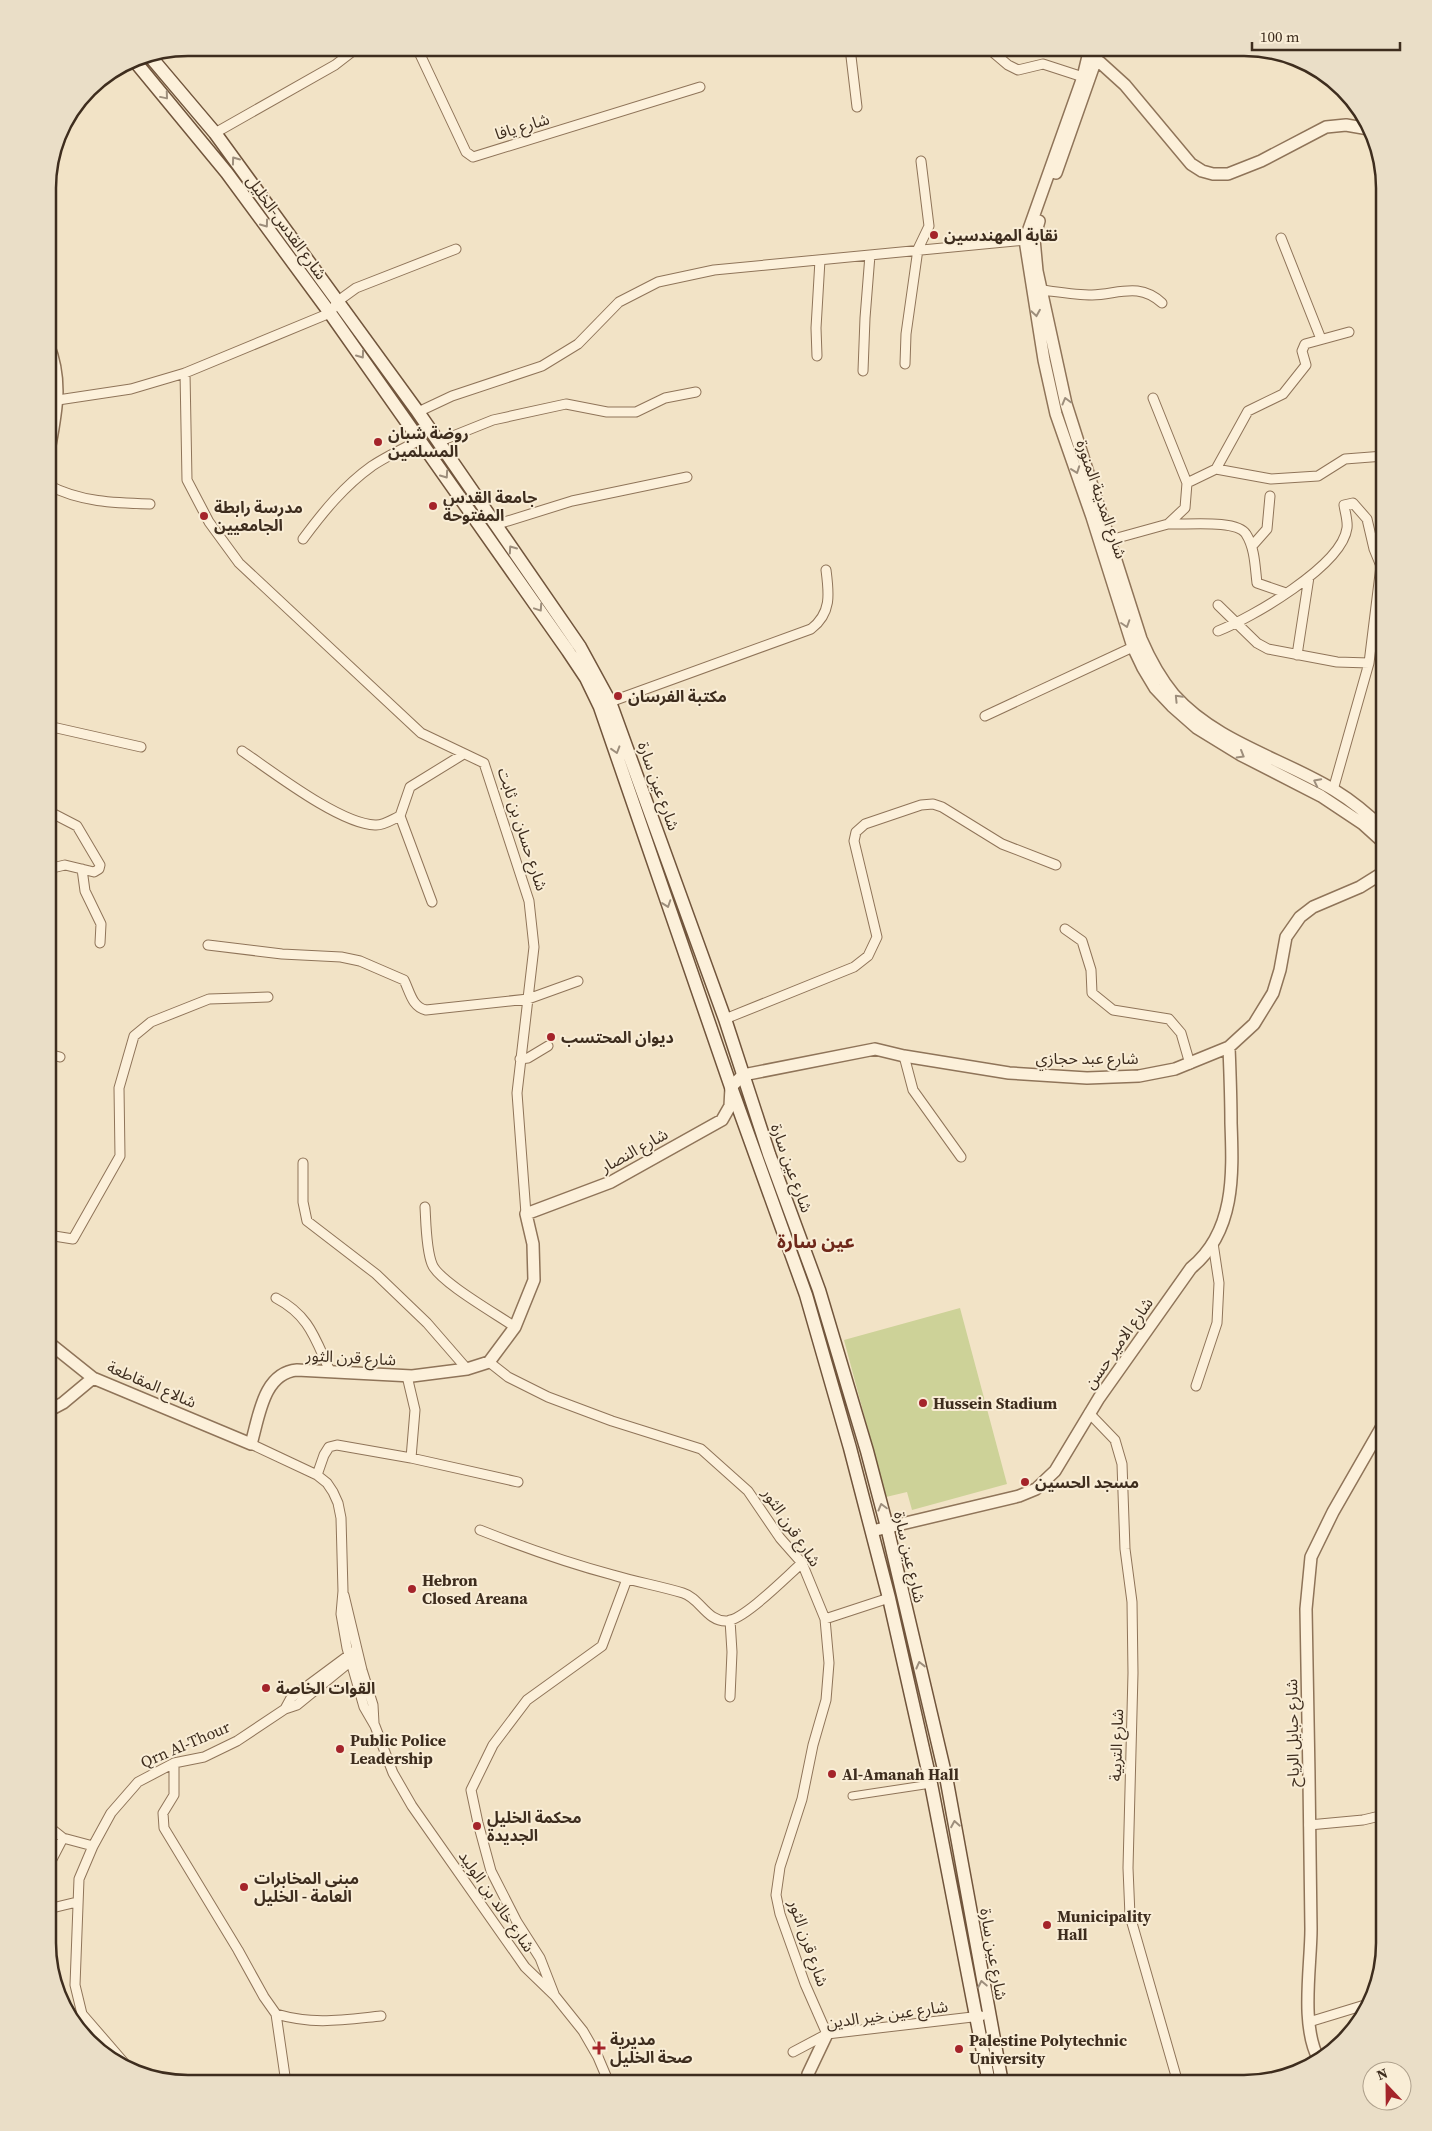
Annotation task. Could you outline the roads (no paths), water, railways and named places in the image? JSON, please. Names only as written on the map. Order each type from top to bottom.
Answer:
[{"type":"main road","name":"شارع القدس-الخليل","points":[[154,61],[215,133],[418,412]]},
{"type":"main road","name":"شارع القدس-الخليل","points":[[139,66],[227,173],[408,421]]},
{"type":"main road","name":"شارع عين سارة","points":[[418,412],[580,647],[610,702],[725,1019],[769,1154],[819,1290],[887,1526],[947,1782],[983,2015],[988,2075]]},
{"type":"main road","name":"شارع عين سارة","points":[[408,421],[507,561],[586,678],[611,735],[731,1087],[806,1295],[890,1598],[983,2015],[1000,2075]]},
{"type":"street","points":[[215,133],[335,65],[346,56]]},
{"type":"street","name":"شارع يافا","points":[[421,56],[466,152],[473,157],[700,87]]},
{"type":"street","points":[[851,57],[857,107]]},
{"type":"street","points":[[998,57],[1018,70],[1043,64],[1082,77]]},
{"type":"street","name":"شارع المدينة المنورة","points":[[1092,57],[1082,77],[1025,240],[1044,360],[1056,414],[1134,647],[1143,668],[1156,688],[1172,706],[1197,728],[1242,755],[1321,796],[1362,824],[1376,836]]},
{"type":"street","name":"شارع المدينة المنورة","points":[[1092,57],[1040,215],[1034,239],[1037,271],[1066,404],[1141,639],[1151,662],[1175,695],[1190,711],[1232,738],[1334,790],[1376,822]]},
{"type":"street","points":[[1099,57],[1125,85],[1191,164],[1202,172],[1228,174],[1261,161],[1326,127],[1346,125],[1361,128]]},
{"type":"street","points":[[905,364],[906,334],[918,250],[929,226],[921,161]]},
{"type":"street","points":[[1281,238],[1321,340]]},
{"type":"street","points":[[418,412],[452,396],[542,366],[578,344],[619,302],[658,282],[714,270],[1025,240]]},
{"type":"street","points":[[57,399],[131,389],[186,373],[330,313],[338,301],[356,288],[456,249]]},
{"type":"street","points":[[863,371],[870,255]]},
{"type":"street","points":[[817,356],[816,328],[820,260]]},
{"type":"street","points":[[1042,290],[1092,295],[1136,290],[1154,296],[1162,303]]},
{"type":"street","points":[[1187,483],[1216,469],[1248,412],[1283,394],[1306,364],[1302,351],[1305,344],[1349,332]]},
{"type":"street","name":"شارع حسان بن ثابت","points":[[186,373],[187,480],[209,522],[239,562],[421,733],[484,763],[530,901],[534,947],[517,1093],[526,1214],[533,1244],[534,1280],[515,1327],[490,1362]]},
{"type":"street","points":[[438,442],[492,420],[559,405],[566,404],[607,412],[636,412],[665,398],[696,392]]},
{"type":"street","points":[[1153,398],[1187,483],[1185,508],[1168,524]]},
{"type":"street","points":[[303,539],[323,512],[347,487],[372,466],[420,440]]},
{"type":"street","points":[[1216,469],[1271,479],[1318,476],[1345,459],[1376,457]]},
{"type":"street","points":[[496,525],[572,501],[687,477]]},
{"type":"street","points":[[57,489],[66,494],[92,500],[150,504]]},
{"type":"street","points":[[1252,546],[1267,529],[1270,496]]},
{"type":"street","points":[[1218,632],[1238,624],[1286,593],[1309,577],[1338,549],[1347,528],[1344,505],[1353,503],[1367,519],[1376,553]]},
{"type":"street","points":[[1110,540],[1168,524],[1232,525],[1245,532],[1252,546],[1257,583],[1286,593]]},
{"type":"street","points":[[610,702],[811,629],[821,620],[828,608],[829,595],[826,570]]},
{"type":"street","points":[[1297,655],[1309,577]]},
{"type":"street","points":[[1218,605],[1262,647],[1337,662],[1369,664]]},
{"type":"street","points":[[1334,790],[1369,664],[1376,614]]},
{"type":"street","points":[[985,716],[1134,647]]},
{"type":"street","points":[[57,728],[141,747]]},
{"type":"street","points":[[242,751],[310,797],[358,823],[377,826],[400,816]]},
{"type":"street","points":[[432,902],[400,816],[410,787],[462,754]]},
{"type":"street","points":[[725,1019],[854,967],[868,956],[877,937],[854,840],[856,832],[865,824],[918,805],[933,804],[942,807],[1002,844],[1056,865]]},
{"type":"street","points":[[57,815],[77,826],[100,863],[100,867],[96,871],[65,865],[57,867]]},
{"type":"street","points":[[82,869],[85,892],[101,924],[100,943]]},
{"type":"street","name":"شارع عبد حجازي","points":[[743,1075],[875,1049],[904,1056],[1009,1072],[1087,1078],[1139,1076],[1190,1064],[1229,1047],[1254,1024],[1268,1004],[1277,982],[1286,937],[1294,923],[1313,907],[1360,887],[1376,877]]},
{"type":"street","points":[[1065,929],[1082,941],[1091,970],[1092,993],[1113,1010],[1170,1019],[1181,1032],[1190,1064]]},
{"type":"street","points":[[208,946],[282,954],[341,957],[360,961],[404,980],[413,1002],[419,1008],[426,1010],[528,999],[578,981]]},
{"type":"street","points":[[56,1236],[72,1239],[120,1156],[119,1088],[134,1036],[151,1022],[209,998],[268,996]]},
{"type":"street","points":[[520,1058],[528,1058],[548,1046]]},
{"type":"street","name":"شارع الامير حسن","points":[[872,1531],[1019,1496],[1036,1489],[1055,1471],[1089,1413],[1191,1268],[1204,1256],[1213,1243],[1228,1204],[1233,1171],[1229,1047]]},
{"type":"street","points":[[904,1056],[913,1090],[961,1157]]},
{"type":"street","points":[[731,1087],[743,1075]]},
{"type":"street","name":"شارع النصار","points":[[526,1214],[612,1182],[722,1120],[730,1106],[731,1087]]},
{"type":"street","points":[[302,1163],[303,1202],[307,1221],[376,1274],[427,1323],[467,1368],[490,1362]]},
{"type":"street","points":[[425,1207],[430,1259],[434,1269],[459,1290],[515,1327]]},
{"type":"street","points":[[1196,1386],[1217,1323],[1219,1283],[1213,1243]]},
{"type":"street","points":[[276,1298],[288,1304],[306,1321],[330,1371]]},
{"type":"street","name":"شالاع المقاطعة","points":[[56,1349],[93,1378],[251,1444]]},
{"type":"street","name":"شارع قرن الثور","points":[[490,1362],[508,1377],[548,1397],[612,1421],[701,1449],[748,1491],[780,1538],[802,1563],[824,1619],[829,1663],[826,1700],[813,1745],[802,1799],[780,1867],[776,1894],[780,1913],[805,1984],[827,2034]]},
{"type":"street","name":"شارع قرن الثور","points":[[251,1444],[270,1385],[276,1379],[292,1371],[330,1371],[407,1376],[467,1368]]},
{"type":"street","points":[[407,1376],[415,1410],[411,1458]]},
{"type":"street","points":[[56,1407],[93,1378]]},
{"type":"street","name":"شارع التربية","points":[[1089,1413],[1115,1440],[1122,1464],[1125,1549],[1132,1602],[1133,1673],[1128,1849],[1130,1916],[1175,2075]]},
{"type":"street","name":"شارع حبايل الرياح","points":[[1316,2053],[1308,2022],[1311,1932],[1306,1609],[1311,1557],[1333,1512],[1376,1437]]},
{"type":"street","points":[[251,1444],[317,1475],[326,1483],[338,1503],[341,1518],[343,1591],[349,1609],[352,1655]]},
{"type":"street","points":[[317,1475],[324,1456],[330,1447],[337,1445],[411,1458],[518,1482]]},
{"type":"street","points":[[480,1530],[527,1548],[627,1579],[686,1594],[714,1618],[730,1620],[759,1601],[802,1563]]},
{"type":"street","points":[[555,1996],[540,1958],[517,1922],[492,1871],[478,1823],[471,1790],[493,1745],[527,1700],[602,1646],[627,1579]]},
{"type":"street","points":[[824,1619],[890,1598]]},
{"type":"street","points":[[730,1620],[732,1652],[730,1697]]},
{"type":"street","name":"شارع خالد بن الوليد","points":[[352,1655],[374,1705],[374,1726],[394,1772],[412,1806],[525,1967],[555,1996],[583,2031],[605,2074]]},
{"type":"street","name":"Qrn Al-Thour","points":[[116,2054],[82,2014],[75,1985],[79,1879],[93,1846],[111,1813],[138,1782],[174,1763],[204,1757],[228,1745],[285,1709],[297,1705],[352,1655]]},
{"type":"street","points":[[174,1763],[174,1795],[164,1813],[164,1828],[238,1950],[264,1997],[276,2014],[285,2074]]},
{"type":"street","points":[[852,1796],[931,1784]]},
{"type":"street","points":[[1309,1825],[1363,1820],[1376,1817]]},
{"type":"street","points":[[56,1833],[62,1838],[93,1846]]},
{"type":"street","points":[[56,1850],[62,1838]]},
{"type":"street","points":[[56,1907],[77,1902]]},
{"type":"street","points":[[1308,2022],[1359,2007]]},
{"type":"street","points":[[276,2014],[297,2020],[318,2022],[381,2016]]},
{"type":"street","name":"شارع عين خير الدين","points":[[793,2052],[827,2034],[983,2015]]},
{"type":"street","points":[[808,2075],[827,2034]]},
{"type":"place","name":"نقابة المهندسين","points":[[934,235]]},
{"type":"place","name":"روضة شبان المسلمين","points":[[378,442]]},
{"type":"place","name":"جامعة القدس المفتوحة","points":[[433,506]]},
{"type":"place","name":"مدرسة رابطة الجامعيين","points":[[204,516]]},
{"type":"place","name":"مكتبة الفرسان","points":[[618,696]]},
{"type":"place","name":"ديوان المحتسب","points":[[551,1037]]},
{"type":"place","name":"Hussein Stadium","points":[[923,1403]]},
{"type":"place","name":"مسجد الحسين","points":[[1025,1482]]},
{"type":"place","name":"Hebron Closed Areana","points":[[412,1589]]},
{"type":"place","name":"القوات الخاصة","points":[[266,1688]]},
{"type":"place","name":"Public Police Leadership","points":[[340,1749]]},
{"type":"place","name":"Al-Amanah Hall","points":[[832,1774]]},
{"type":"place","name":"محكمة الخليل الجديدة","points":[[477,1826]]},
{"type":"place","name":"مبنى المخابرات العامة - الخليل","points":[[244,1887]]},
{"type":"place","name":"Municipality Hall","points":[[1047,1925]]},
{"type":"place","name":"مديرية صحة الخليل","points":[[599,2048]]},
{"type":"place","name":"Palestine Polytechnic University","points":[[959,2049]]},
{"type":"district","name":"عين سارة","points":[[816,1241]]}]
